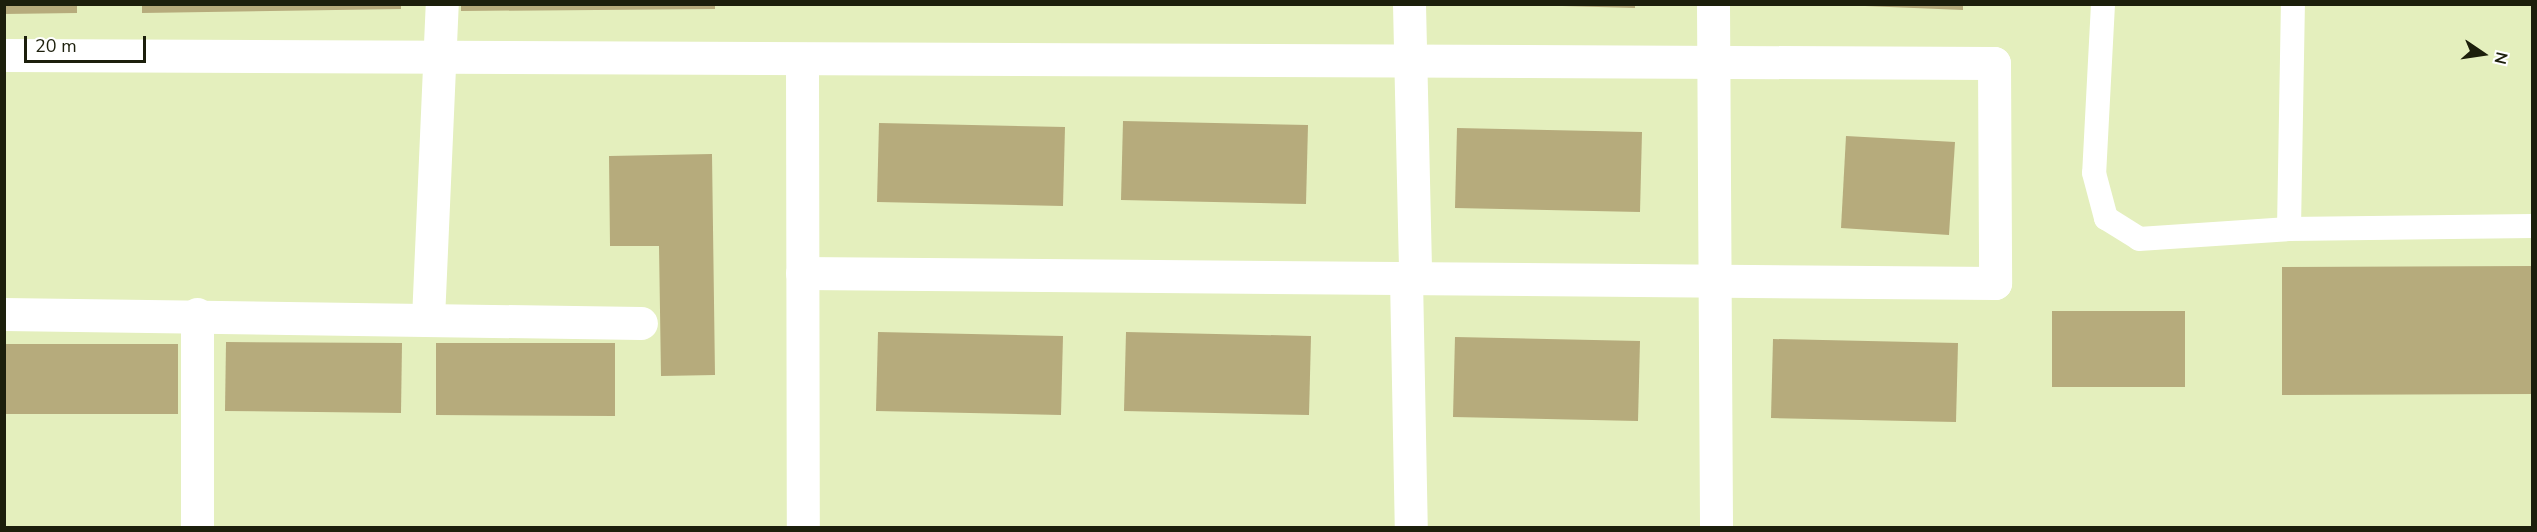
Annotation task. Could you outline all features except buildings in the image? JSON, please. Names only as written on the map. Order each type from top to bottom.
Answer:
[{"type":"street","points":[[428,319],[442,4]]},
{"type":"street","points":[[1409,4],[1411,528]]},
{"type":"street","points":[[1713,4],[1716,528]]},
{"type":"street","points":[[4,55],[1994,63],[1995,283],[802,273]]},
{"type":"street","points":[[802,59],[803,528]]},
{"type":"street","points":[[4,314],[197,314],[641,323]]},
{"type":"street","points":[[197,314],[197,528]]},
{"type":"lane","points":[[2103,4],[2094,173],[2106,218],[2139,239],[2289,229],[2532,226]]},
{"type":"lane","points":[[2289,229],[2293,4]]}]
